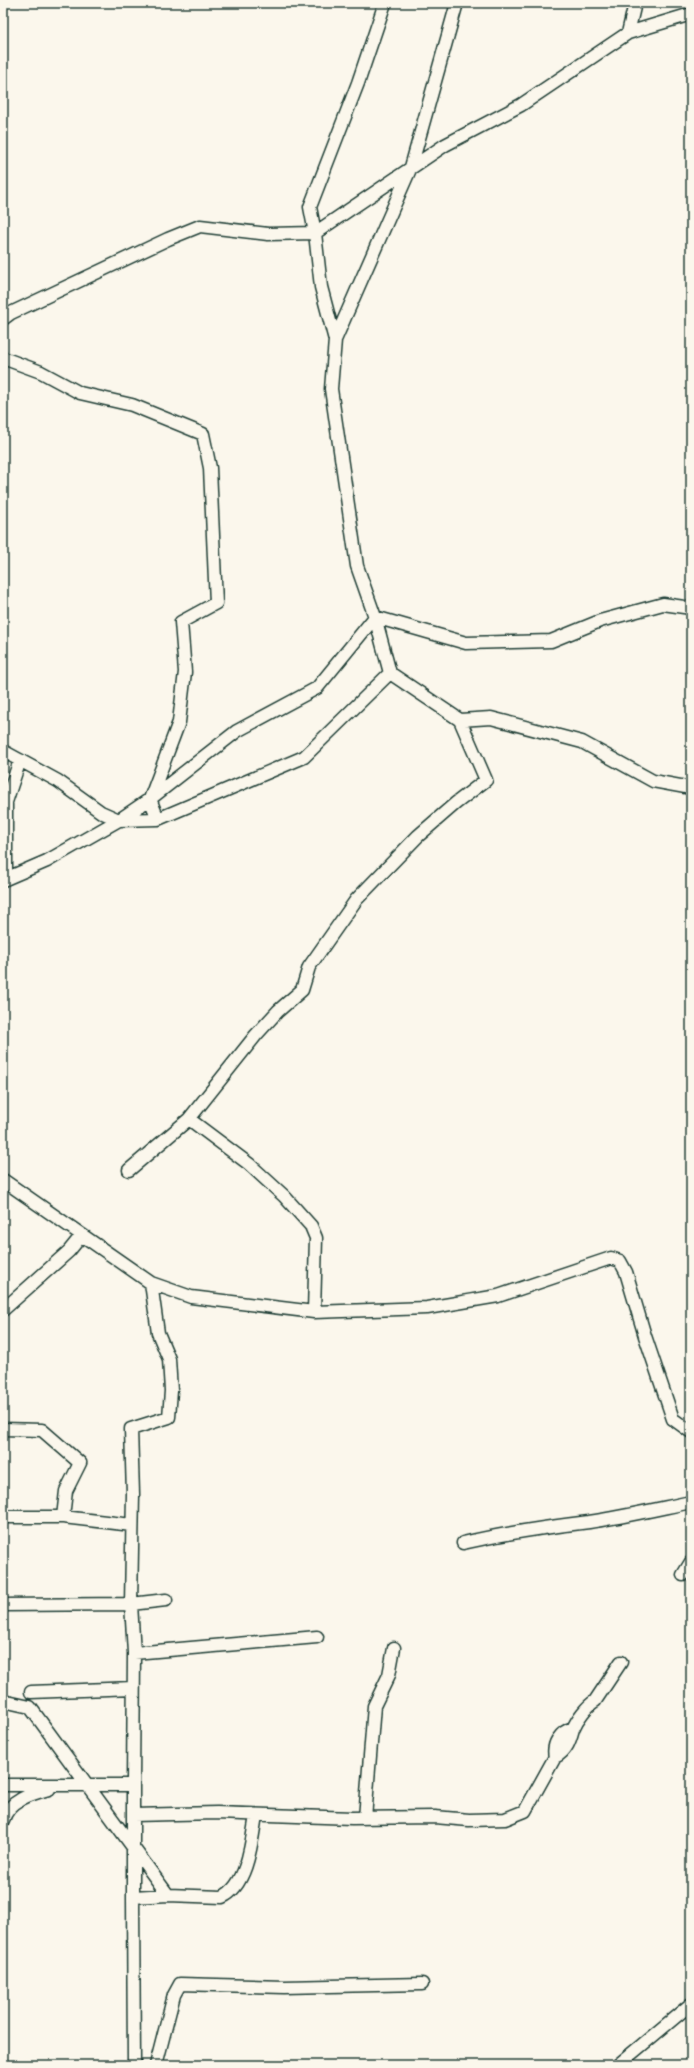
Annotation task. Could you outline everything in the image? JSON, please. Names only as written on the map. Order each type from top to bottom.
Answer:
[{"type":"street","points":[[129,1170],[189,1119],[256,1035],[278,1011],[302,990],[310,967],[356,900],[418,836],[456,803],[486,780],[460,720],[390,673],[375,617],[357,566],[331,389],[335,340],[322,287],[310,207],[358,83],[385,3]]},
{"type":"street","points":[[335,340],[411,167],[457,3]]},
{"type":"street","points":[[628,33],[635,3]]},
{"type":"street","points":[[3,319],[11,313],[142,251],[200,226],[268,234],[315,233],[445,145],[521,105],[628,33],[691,14]]},
{"type":"street","points":[[3,358],[41,372],[80,393],[132,405],[203,434],[210,468],[216,604],[181,622],[185,672],[179,722],[150,799],[158,819]]},
{"type":"street","points":[[375,617],[466,643],[551,641],[600,621],[663,604],[691,608]]},
{"type":"street","points":[[20,760],[6,802],[4,880],[47,862],[119,820],[150,799],[237,731],[317,688],[375,617]]},
{"type":"street","points":[[3,751],[58,781],[101,812],[119,820],[158,819],[304,757],[390,673]]},
{"type":"street","points":[[460,720],[491,718],[582,742],[652,781],[691,788]]},
{"type":"street","points":[[189,1119],[249,1164],[284,1196],[311,1226],[316,1238],[314,1312]]},
{"type":"street","points":[[3,1180],[151,1283],[191,1297],[314,1312],[427,1308],[498,1296],[611,1258],[620,1261],[626,1272],[645,1336],[673,1419],[691,1432]]},
{"type":"street","points":[[3,1310],[69,1251],[82,1235]]},
{"type":"street","points":[[134,2065],[134,1653],[130,1604],[133,1494],[131,1429],[169,1416],[171,1391],[169,1359],[158,1333],[151,1283]]},
{"type":"street","points":[[3,1429],[42,1430],[80,1463],[66,1491],[63,1517]]},
{"type":"street","points":[[463,1543],[570,1523],[589,1522],[691,1502]]},
{"type":"street","points":[[3,1517],[63,1517],[132,1525]]},
{"type":"street","points":[[682,1574],[691,1562]]},
{"type":"street","points":[[3,1605],[130,1604],[166,1600]]},
{"type":"street","points":[[134,1653],[317,1637]]},
{"type":"street","points":[[365,1818],[374,1706],[389,1675],[394,1648]]},
{"type":"street","points":[[133,1815],[217,1813],[365,1818],[435,1817],[469,1820],[505,1819],[525,1810],[556,1757],[561,1754],[573,1736],[573,1728],[588,1705],[595,1701],[621,1662]]},
{"type":"street","points":[[31,1692],[133,1688]]},
{"type":"street","points":[[3,1701],[30,1707],[168,1895]]},
{"type":"street","points":[[3,1785],[133,1785]]},
{"type":"street","points":[[3,1820],[5,1812],[24,1796],[61,1785]]},
{"type":"street","points":[[133,1897],[168,1895],[222,1897],[227,1895],[246,1866],[250,1854],[256,1815]]},
{"type":"street","points":[[156,2065],[174,1995],[180,1984],[284,1987],[422,1984]]},
{"type":"street","points":[[618,2065],[691,2004]]}]
